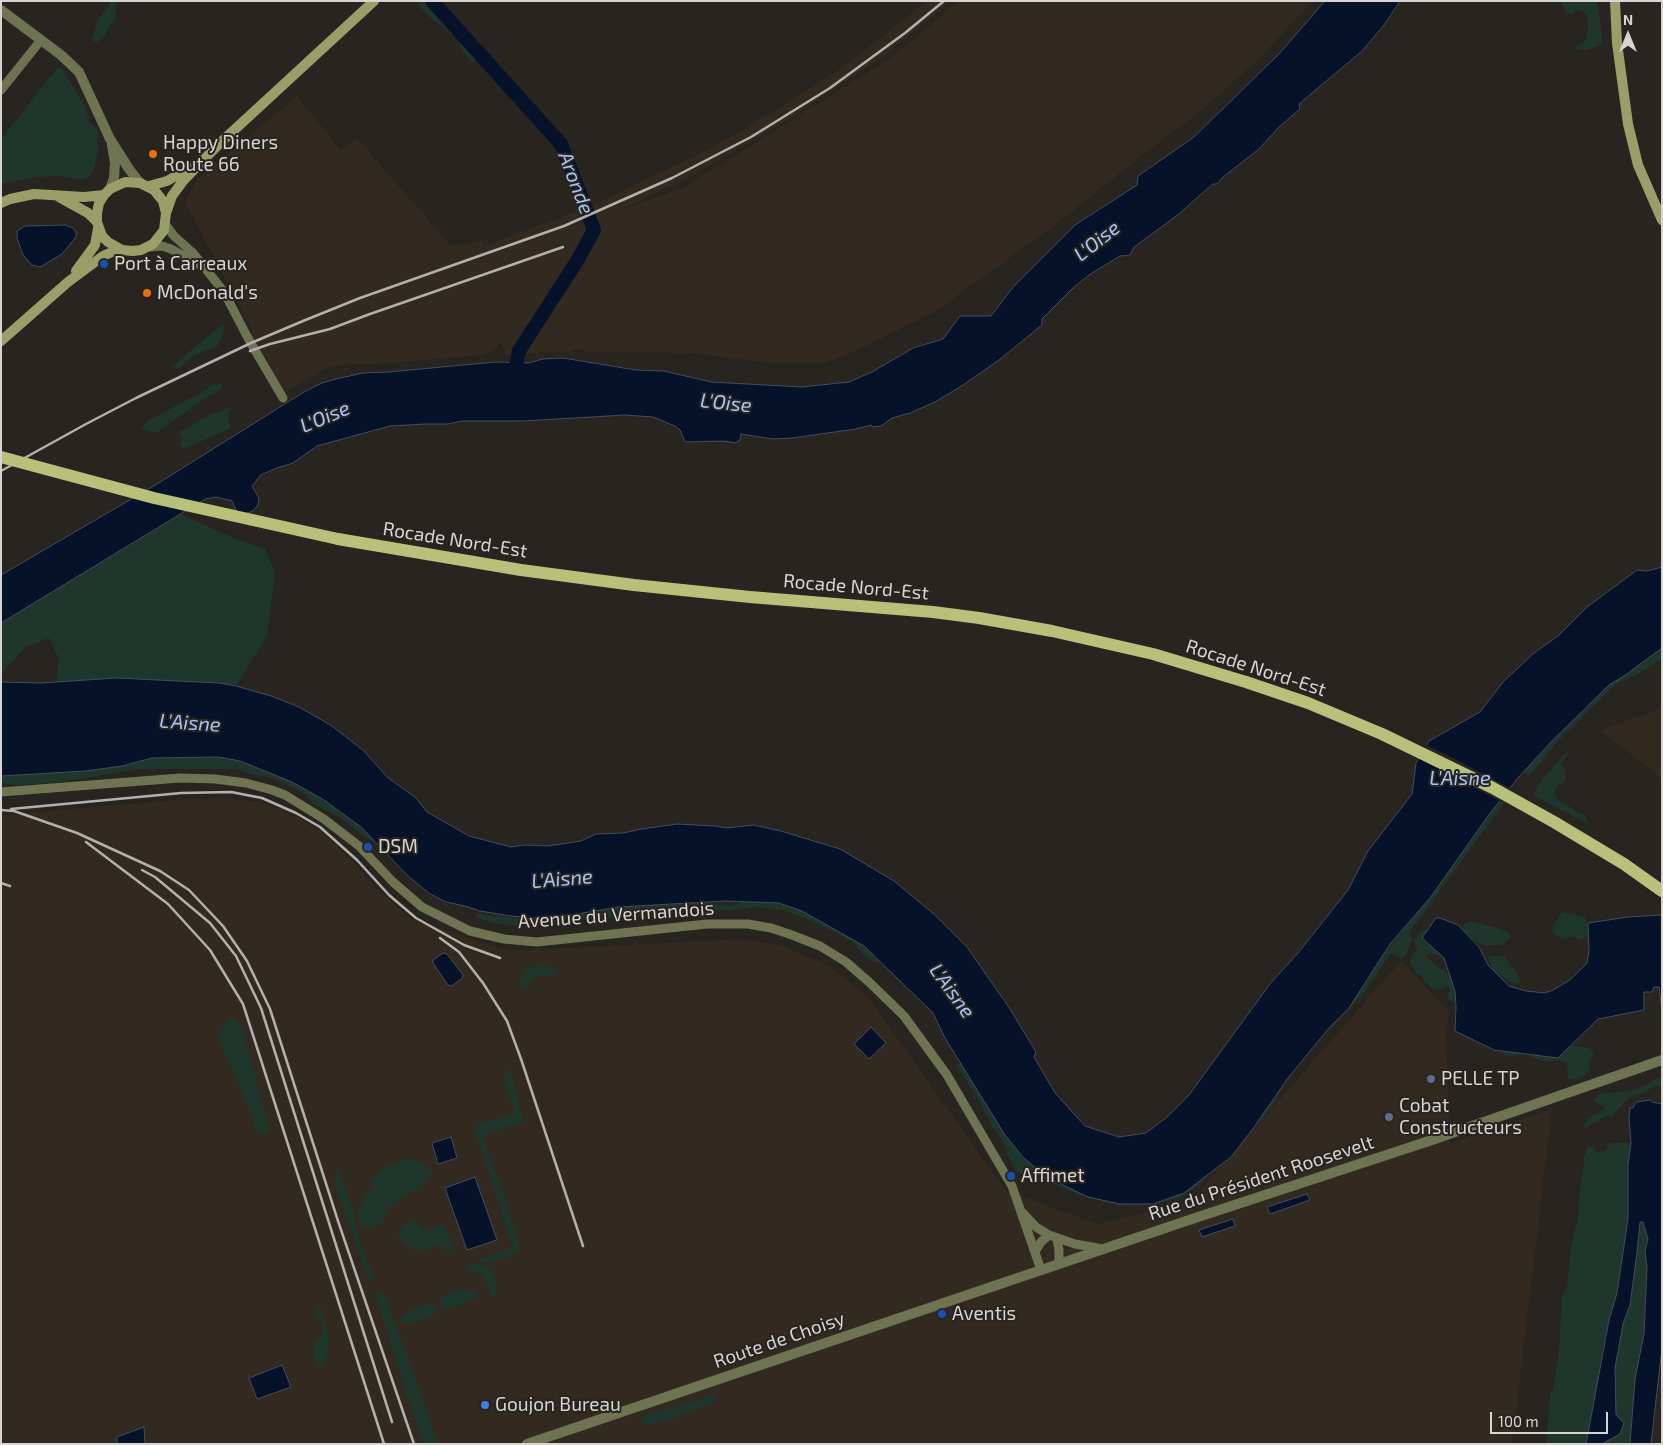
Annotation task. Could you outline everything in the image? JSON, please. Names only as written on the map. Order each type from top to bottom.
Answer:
[{"type":"main road","points":[[1,341],[68,282],[103,256],[114,251],[133,251],[150,247],[159,238],[173,194],[183,181],[374,1]]},
{"type":"main road","points":[[1615,1],[1617,43],[1628,124],[1638,165],[1662,220]]},
{"type":"main road","points":[[1,203],[34,194],[84,197],[107,192],[126,182],[144,185],[167,181],[200,163]]},
{"type":"main road","points":[[144,185],[159,195],[166,213]]},
{"type":"main road","points":[[68,282],[95,245],[99,203],[107,192]]},
{"type":"main road","points":[[54,195],[88,213],[108,242],[122,250]]},
{"type":"main road","name":"Rocade Nord-Est","points":[[1,457],[198,509],[292,530],[415,553],[634,585],[750,597],[933,612],[979,618],[1052,631],[1153,654],[1308,703],[1390,738],[1493,788],[1554,822],[1624,864],[1662,891]]},
{"type":"street","points":[[1,10],[79,72],[110,139],[129,169],[144,185]]},
{"type":"street","points":[[1,90],[41,40]]},
{"type":"street","points":[[107,192],[114,178],[115,163],[110,139]]},
{"type":"street","points":[[165,224],[174,236],[193,253],[224,292],[249,340],[283,398]]},
{"type":"street","points":[[150,247],[162,246],[171,249],[206,269]]},
{"type":"street","name":"Avenue du Vermandois","points":[[1,792],[180,778],[232,780],[260,786],[285,795],[324,819],[359,846],[393,882],[422,907],[470,931],[504,939],[537,942],[725,924],[748,924],[771,928],[820,946],[846,962],[904,1016],[947,1075],[1012,1186],[1041,1270]]},
{"type":"street","name":"Rue du Président Roosevelt","points":[[1041,1270],[1435,1139],[1662,1060]]},
{"type":"street","points":[[1019,1209],[1036,1227],[1053,1237],[1102,1249]]},
{"type":"street","points":[[1035,1252],[1041,1242],[1053,1237]]},
{"type":"street","points":[[1053,1237],[1060,1250],[1059,1264]]},
{"type":"street","name":"Route de Choisy","points":[[527,1444],[1041,1270]]},
{"type":"shaded area","points":[[927,1],[951,1],[882,57],[793,117],[694,174],[623,209],[685,187],[891,58],[959,1],[1312,1],[1260,58],[1192,118],[1055,225],[933,313],[853,352],[824,363],[770,363],[690,353],[585,352],[580,349],[574,349],[569,352],[507,354],[501,342],[497,347],[484,355],[343,365],[324,369],[287,392],[284,391],[265,356],[259,357],[247,337],[254,334],[185,202],[197,179],[297,96],[341,150],[357,138],[451,246],[482,241],[484,246],[600,203],[708,150],[842,68]]},
{"type":"shaded area","points":[[1662,708],[1662,779],[1600,730]]},
{"type":"shaded area","points":[[227,798],[257,802],[283,809],[323,833],[352,860],[375,887],[412,920],[509,951],[740,939],[780,945],[831,967],[868,997],[1006,1191],[1098,1224],[1191,1201],[1401,961],[1449,1012],[1446,1033],[1450,1143],[1552,1109],[1512,1444],[1,1444],[1,815],[188,799]]},
{"type":"green space","points":[[108,1],[117,1],[115,20],[105,35],[96,43],[91,39],[98,19],[109,6]]},
{"type":"green space","points":[[415,1],[439,1],[432,8],[440,17],[467,31],[484,50],[483,58],[472,62],[461,50],[458,39],[428,16]]},
{"type":"green space","points":[[1559,1],[1597,1],[1602,43],[1599,46],[1585,50],[1576,50],[1576,46],[1585,42],[1588,29],[1587,15],[1582,11],[1576,10],[1571,15],[1567,14]]},
{"type":"green space","points":[[58,67],[62,69],[85,105],[89,121],[98,131],[97,147],[99,147],[93,172],[82,180],[59,176],[36,177],[1,184],[1,139]]},
{"type":"green space","points":[[224,325],[223,334],[218,345],[213,349],[205,350],[195,355],[183,366],[176,369],[171,367],[220,326]]},
{"type":"green space","points":[[215,383],[222,384],[221,389],[156,433],[141,429],[147,421],[206,390]]},
{"type":"green space","points":[[234,407],[229,412],[228,421],[231,426],[230,428],[187,448],[181,447],[180,443],[183,438],[179,432],[211,414]]},
{"type":"green space","points":[[181,514],[231,537],[265,549],[275,573],[267,636],[236,686],[219,683],[116,678],[56,682],[59,659],[49,638],[26,647],[1,674],[1,623]]},
{"type":"green space","points":[[1662,646],[1662,659],[1638,674],[1616,684],[1559,740],[1528,777],[1524,770],[1616,676],[1635,668],[1655,649]]},
{"type":"green space","points":[[1567,752],[1570,753],[1561,763],[1561,766],[1565,769],[1565,782],[1557,786],[1554,795],[1560,801],[1585,816],[1588,824],[1533,795],[1537,786]]},
{"type":"green space","points":[[220,754],[268,769],[330,800],[374,836],[376,843],[339,817],[315,805],[306,795],[290,786],[270,777],[256,776],[236,769],[139,769],[61,782],[17,785],[1,783],[1,773],[163,755]]},
{"type":"green space","points":[[1501,802],[1505,802],[1409,933],[1412,939],[1406,955],[1402,959],[1391,953],[1364,993],[1340,1017],[1332,1028],[1328,1026],[1445,876],[1486,813]]},
{"type":"green space","points":[[696,902],[731,906],[742,902],[779,903],[802,911],[878,953],[877,963],[862,954],[852,941],[805,918],[782,910],[755,907],[737,910],[674,911],[633,916],[624,915],[619,918],[583,919],[549,926],[517,926],[476,918],[477,914],[515,918],[571,915],[618,907]]},
{"type":"green space","points":[[1562,912],[1585,917],[1589,935],[1581,940],[1573,936],[1561,939],[1553,933],[1553,926]]},
{"type":"green space","points":[[1471,921],[1507,931],[1512,938],[1500,945],[1482,945],[1461,932],[1464,924]]},
{"type":"green space","points":[[1423,930],[1430,930],[1441,950],[1440,956],[1429,953],[1426,956],[1436,966],[1448,973],[1456,985],[1460,1000],[1455,1003],[1448,999],[1447,996],[1450,989],[1448,986],[1438,990],[1433,989],[1424,981],[1422,976],[1417,974],[1410,963],[1413,954],[1418,950],[1414,941]]},
{"type":"green space","points":[[1488,956],[1505,956],[1517,972],[1520,982],[1516,984],[1508,981],[1493,970]]},
{"type":"green space","points":[[541,965],[558,969],[559,974],[533,978],[526,988],[520,985],[521,974],[524,969]]},
{"type":"green space","points":[[232,1016],[242,1027],[270,1132],[267,1134],[255,1132],[253,1118],[219,1038],[223,1028]]},
{"type":"green space","points":[[1561,1044],[1590,1048],[1594,1054],[1590,1061],[1589,1071],[1578,1080],[1568,1079],[1567,1064],[1559,1060],[1545,1062],[1533,1058],[1529,1054],[1506,1056],[1501,1051],[1492,1047]]},
{"type":"green space","points":[[965,1063],[1018,1146],[1245,1133],[1270,1103],[1278,1098],[1240,1145],[1196,1187],[1181,1197],[1154,1204],[1118,1205],[1080,1195],[1051,1183],[1023,1176],[1016,1171],[1003,1141],[993,1128],[980,1102],[957,1066],[958,1064]]},
{"type":"green space","points":[[508,1069],[511,1072],[522,1123],[486,1133],[484,1138],[521,1250],[509,1257],[483,1263],[480,1259],[513,1247],[475,1129],[479,1124],[515,1113],[503,1075]]},
{"type":"green space","points":[[1657,1078],[1662,1078],[1662,1087],[1652,1087],[1645,1093],[1632,1096],[1612,1116],[1606,1116],[1585,1128],[1584,1124],[1588,1118],[1605,1109],[1604,1106],[1593,1102],[1599,1094],[1634,1090],[1645,1086]]},
{"type":"green space","points":[[1610,1143],[1631,1143],[1628,1165],[1628,1219],[1617,1293],[1609,1320],[1586,1444],[1546,1444],[1550,1394],[1553,1390],[1559,1352],[1562,1296],[1567,1287],[1571,1246],[1578,1218],[1580,1187],[1584,1166],[1583,1159],[1588,1147],[1594,1147],[1596,1152],[1606,1151]]},
{"type":"green space","points":[[416,1159],[430,1168],[432,1174],[416,1189],[388,1207],[383,1224],[363,1228],[357,1214],[371,1187],[373,1179],[383,1167],[404,1160]]},
{"type":"green space","points":[[338,1169],[352,1207],[359,1240],[374,1277],[369,1282],[335,1183],[334,1174]]},
{"type":"green space","points":[[410,1222],[416,1222],[421,1228],[427,1230],[443,1224],[453,1246],[452,1251],[446,1252],[442,1245],[422,1251],[411,1249],[397,1236],[403,1226]]},
{"type":"green space","points":[[1640,1222],[1643,1222],[1648,1239],[1645,1251],[1647,1268],[1644,1334],[1635,1379],[1630,1444],[1602,1444],[1616,1415],[1615,1368],[1623,1324],[1630,1305]]},
{"type":"green space","points":[[477,1263],[488,1267],[493,1273],[497,1283],[496,1295],[491,1297],[490,1289],[481,1274],[468,1270],[466,1267]]},
{"type":"green space","points":[[466,1289],[473,1290],[477,1296],[455,1307],[442,1309],[440,1298],[444,1295]]},
{"type":"green space","points":[[381,1292],[387,1298],[438,1444],[423,1444],[380,1310],[376,1295]]},
{"type":"green space","points":[[429,1303],[436,1309],[435,1314],[424,1320],[403,1324],[399,1320],[411,1310]]},
{"type":"green space","points":[[320,1306],[328,1332],[328,1352],[321,1367],[315,1360],[313,1352],[314,1341],[322,1336],[323,1331],[323,1326],[315,1310],[316,1307]]},
{"type":"green space","points":[[715,1395],[716,1400],[711,1404],[680,1416],[648,1425],[643,1423],[642,1418],[648,1414]]},
{"type":"water","name":"L'Oise","points":[[1325,1],[1400,1],[1384,25],[1362,51],[1299,104],[1300,109],[1277,129],[1259,149],[1223,177],[1217,184],[1213,184],[1179,214],[1134,247],[1130,255],[1120,256],[1089,275],[1042,319],[1042,325],[999,360],[935,402],[910,413],[892,418],[881,426],[873,427],[871,425],[856,429],[792,438],[773,439],[741,434],[740,440],[735,443],[725,441],[685,442],[680,430],[675,426],[653,417],[625,415],[524,421],[462,421],[448,424],[390,426],[317,446],[293,463],[261,475],[252,486],[259,498],[258,505],[253,511],[239,516],[232,501],[216,497],[205,499],[1,623],[1,575],[157,484],[304,392],[322,383],[363,373],[495,362],[529,363],[543,359],[563,358],[636,370],[664,371],[711,382],[802,387],[849,382],[872,372],[913,348],[943,339],[960,316],[991,316],[1014,286],[1075,225],[1137,185],[1138,176],[1194,137],[1280,53]]},
{"type":"water","points":[[65,225],[73,228],[76,232],[76,237],[62,254],[40,267],[32,265],[23,255],[17,238],[17,231],[25,226]]},
{"type":"water","name":"L'Aisne","points":[[1662,567],[1662,648],[1609,685],[1551,742],[1517,779],[1488,816],[1430,898],[1390,944],[1349,1008],[1329,1028],[1288,1078],[1231,1157],[1184,1193],[1153,1204],[1120,1204],[1088,1197],[1053,1180],[1037,1169],[1022,1156],[1005,1135],[945,1038],[933,1013],[864,946],[802,911],[779,903],[726,901],[618,907],[571,915],[533,918],[480,911],[446,902],[430,894],[408,876],[361,827],[324,800],[292,782],[240,761],[219,757],[152,758],[122,766],[86,771],[1,776],[1,682],[42,683],[116,678],[219,683],[271,696],[299,707],[332,726],[364,751],[387,777],[416,798],[427,812],[469,836],[511,847],[524,845],[548,846],[581,841],[596,834],[623,833],[677,824],[727,828],[753,825],[781,831],[840,849],[894,881],[935,915],[967,947],[1010,1009],[1036,1052],[1034,1057],[1055,1093],[1085,1126],[1119,1137],[1146,1133],[1166,1118],[1189,1095],[1270,984],[1298,953],[1348,890],[1368,851],[1412,794],[1416,763],[1429,741],[1480,712],[1503,682],[1534,653],[1559,635],[1587,607],[1637,570],[1647,571]]},
{"type":"water","points":[[1662,915],[1662,1011],[1659,987],[1654,987],[1652,992],[1644,992],[1644,1010],[1598,1019],[1558,1058],[1494,1050],[1455,1031],[1455,991],[1444,958],[1422,938],[1436,918],[1458,925],[1479,947],[1488,965],[1509,986],[1526,991],[1545,993],[1570,980],[1587,963],[1589,952],[1588,923],[1628,917]]},
{"type":"water","points":[[443,953],[447,954],[463,975],[452,986],[448,985],[433,963],[433,960]]},
{"type":"water","points":[[871,1027],[886,1043],[869,1059],[854,1044]]},
{"type":"water","points":[[1650,1100],[1662,1104],[1662,1348],[1651,1444],[1630,1444],[1635,1379],[1644,1334],[1647,1268],[1645,1251],[1648,1239],[1643,1222],[1640,1222],[1630,1305],[1623,1324],[1615,1368],[1616,1415],[1624,1423],[1620,1434],[1602,1444],[1586,1444],[1609,1320],[1617,1293],[1628,1219],[1628,1165],[1631,1143],[1630,1108],[1633,1108],[1636,1102]]},
{"type":"water","points":[[451,1137],[457,1158],[438,1164],[432,1143]]},
{"type":"water","points":[[475,1177],[497,1240],[467,1250],[445,1188]]},
{"type":"water","points":[[1307,1194],[1310,1200],[1270,1214],[1267,1207]]},
{"type":"water","points":[[1233,1219],[1235,1226],[1202,1237],[1199,1230]]},
{"type":"water","points":[[282,1365],[291,1387],[257,1399],[249,1378]]},
{"type":"water","points":[[144,1427],[145,1444],[117,1444],[117,1437]]},
{"type":"pier","points":[[1424,744],[1512,789],[1502,802],[1416,757]]},
{"type":"waterway","name":"Aronde","points":[[432,1],[561,144],[594,230],[577,261],[519,351],[513,380]]},
{"type":"railway","points":[[1,471],[136,398],[251,343],[360,298],[564,226],[672,178],[751,137],[830,88],[905,33],[944,1]]},
{"type":"railway","points":[[250,351],[330,329],[563,247]]},
{"type":"railway","points":[[11,809],[181,793],[231,792],[262,798],[296,813],[320,827],[357,860],[389,895],[416,918],[464,945],[500,958]]},
{"type":"railway","points":[[1,810],[14,811],[77,833],[160,871],[189,890],[223,926],[247,961],[270,1009],[338,1221],[414,1444]]},
{"type":"railway","points":[[86,842],[168,904],[210,950],[243,1004],[384,1444]]},
{"type":"railway","points":[[142,870],[155,877],[210,923],[236,956],[261,1008],[392,1422]]},
{"type":"railway","points":[[1,883],[10,886]]},
{"type":"railway","points":[[440,938],[459,952],[483,983],[507,1021],[583,1246]]},
{"type":"place","name":"Happy Diners Route 66","points":[[153,154]]},
{"type":"place","name":"Port à Carreaux","points":[[104,264]]},
{"type":"place","name":"McDonald's","points":[[147,293]]},
{"type":"place","name":"DSM","points":[[368,847]]},
{"type":"place","name":"PELLE TP","points":[[1431,1079]]},
{"type":"place","name":"Cobat Constructeurs","points":[[1389,1117]]},
{"type":"place","name":"Affimet","points":[[1011,1176]]},
{"type":"place","name":"Aventis","points":[[942,1314]]},
{"type":"place","name":"Goujon Bureau","points":[[485,1405]]}]
